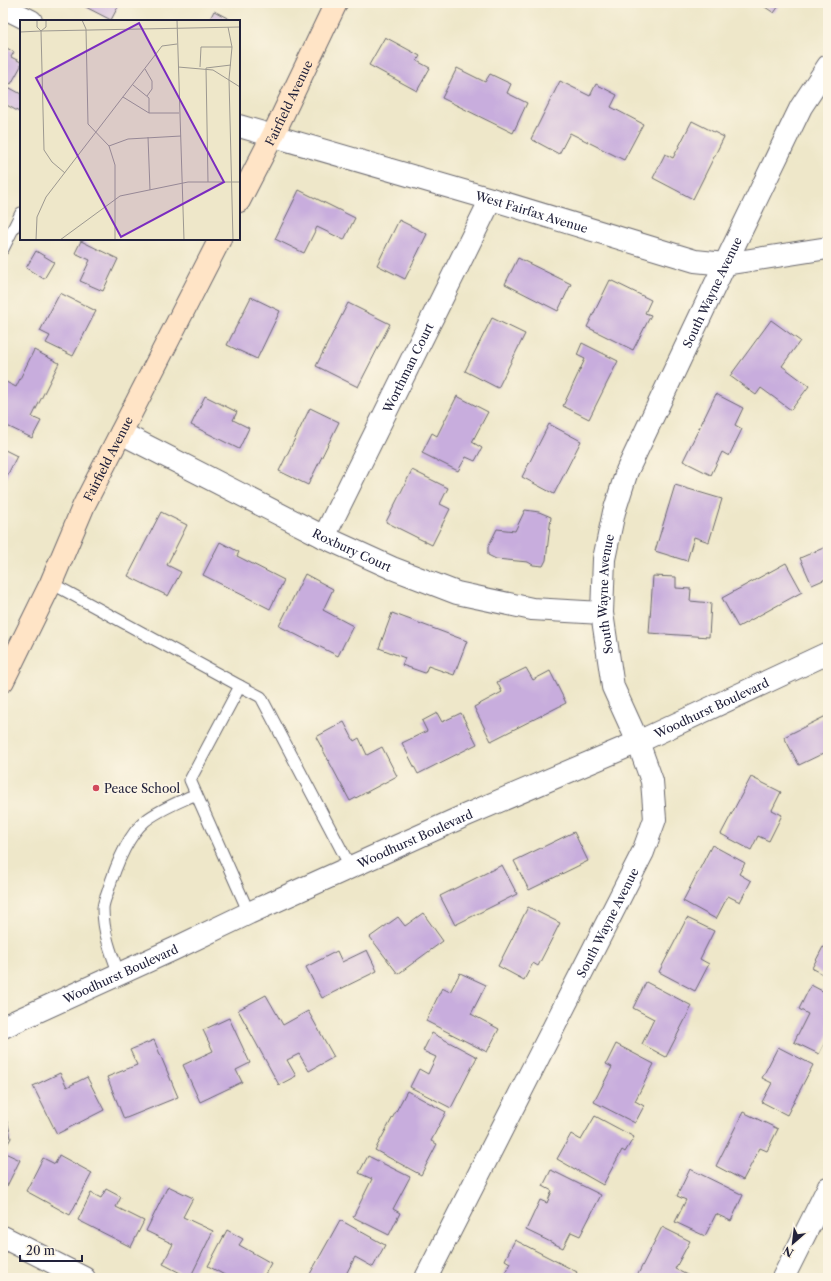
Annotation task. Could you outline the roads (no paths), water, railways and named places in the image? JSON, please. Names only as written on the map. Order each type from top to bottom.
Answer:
[{"type":"main road","name":"Fairfield Avenue","points":[[240,200],[336,3]]},
{"type":"main road","name":"Fairfield Avenue","points":[[3,681],[51,583],[84,505],[219,240]]},
{"type":"street","points":[[3,6],[29,20]]},
{"type":"street","name":"South Wayne Avenue","points":[[426,1278],[643,852],[655,819],[652,781],[638,742],[613,687],[602,613],[604,559],[614,512],[627,471],[801,107],[828,66]]},
{"type":"street","name":"West Fairfax Avenue","points":[[240,126],[492,199],[695,261],[726,264],[828,248]]},
{"type":"street","name":"Worthman Court","points":[[324,537],[492,199]]},
{"type":"street","name":"Roxbury Court","points":[[121,433],[324,537],[392,568],[457,593],[532,609],[602,613]]},
{"type":"street","name":"Woodhurst Boulevard","points":[[3,1027],[249,913],[471,813],[638,742],[828,653]]},
{"type":"street","points":[[782,1278],[828,1188]]},
{"type":"street","points":[[3,1237],[58,1272],[84,1278]]},
{"type":"lane","points":[[3,249],[20,215]]},
{"type":"lane","points":[[51,583],[261,698],[351,868]]},
{"type":"lane","points":[[240,686],[190,780],[249,913]]},
{"type":"lane","points":[[119,974],[111,955],[104,928],[103,907],[112,875],[128,843],[144,822],[166,807],[196,794]]},
{"type":"place","name":"Peace School","points":[[96,788]]}]
